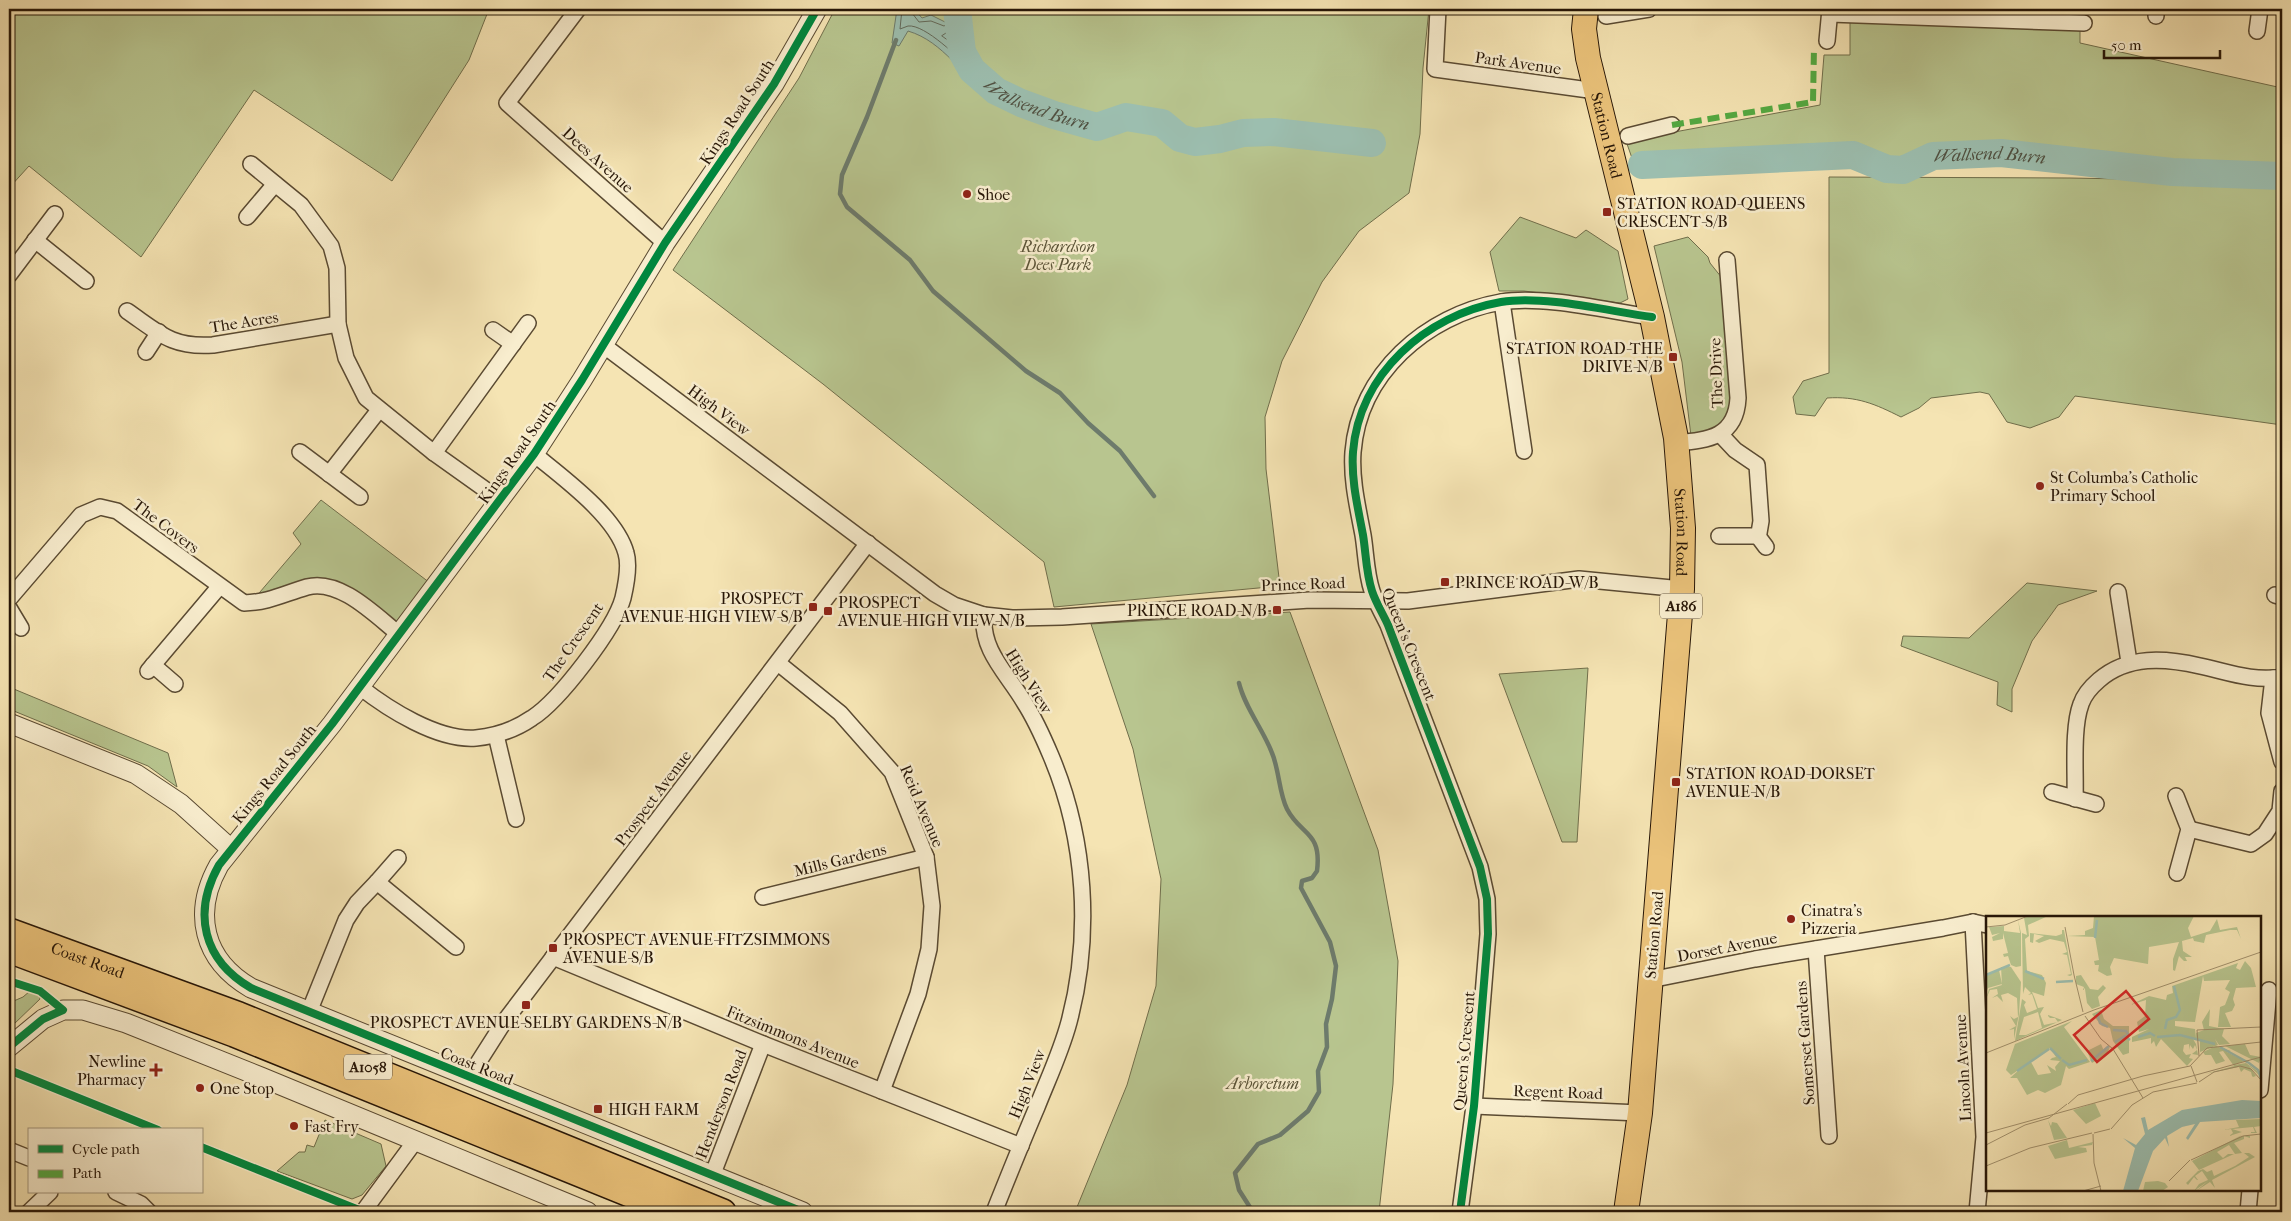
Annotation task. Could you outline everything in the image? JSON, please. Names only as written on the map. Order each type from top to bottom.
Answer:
[{"type":"highway","name":"Coast Road","points":[[9,931],[239,1015],[723,1212]]},
{"type":"highway","name":"Coast Road","points":[[9,950],[234,1034],[674,1212]]},
{"type":"main road","name":"Station Road","points":[[1596,12],[1584,30],[1586,48],[1652,317],[1676,443],[1683,528],[1682,589],[1640,1113],[1626,1212]]},
{"type":"street","name":"Dees Avenue","points":[[578,9],[507,103],[666,243]]},
{"type":"street","name":"Kings Road South","points":[[208,888],[219,865],[231,849],[300,765],[360,687],[534,454],[666,243],[774,84],[817,9]]},
{"type":"street","name":"Park Avenue","points":[[1438,9],[1435,69],[1596,91]]},
{"type":"street","points":[[1596,12],[1649,9]]},
{"type":"street","points":[[2257,31],[2260,9]]},
{"type":"street","points":[[1827,41],[1830,11],[2084,23]]},
{"type":"street","points":[[1628,136],[1672,125]]},
{"type":"street","points":[[251,164],[301,205],[331,246],[337,268],[338,324],[346,358],[366,398],[378,410],[434,453],[500,500]]},
{"type":"street","points":[[247,217],[275,184]]},
{"type":"street","points":[[9,275],[55,214]]},
{"type":"street","points":[[35,240],[86,281]]},
{"type":"street","name":"The Drive","points":[[1720,434],[1734,419],[1737,406],[1727,260]]},
{"type":"street","name":"Queen's Crescent","points":[[1460,1212],[1474,1106],[1488,934],[1487,899],[1480,867],[1370,579],[1352,466],[1357,433],[1369,396],[1388,365],[1422,335],[1466,311],[1502,302],[1541,301],[1652,317]]},
{"type":"street","points":[[1502,302],[1524,451]]},
{"type":"street","name":"The Acres","points":[[127,311],[172,341],[194,346],[213,345],[338,324]]},
{"type":"street","points":[[434,453],[528,323]]},
{"type":"street","points":[[493,330],[513,344]]},
{"type":"street","points":[[146,352],[159,332]]},
{"type":"street","name":"High View","points":[[603,345],[944,600],[966,610],[984,615],[984,634],[990,650],[1024,701],[1040,732],[1054,764],[1075,828],[1082,901],[1081,944],[1076,990],[1060,1050],[994,1212]]},
{"type":"street","points":[[329,474],[378,410]]},
{"type":"street","points":[[1676,443],[1708,440],[1720,434],[1735,450],[1758,466],[1762,541],[1719,536]]},
{"type":"street","points":[[300,452],[360,497]]},
{"type":"street","name":"The Crescent","points":[[360,687],[405,716],[430,728],[454,736],[474,738],[496,735],[517,727],[534,717],[560,692],[612,623],[623,599],[627,576],[627,554],[617,534],[583,495],[534,454]]},
{"type":"street","name":"The Covers","points":[[9,599],[81,515],[100,506],[117,511],[219,587],[244,603],[273,600],[309,586],[329,588],[351,595],[400,634]]},
{"type":"street","name":"Prospect Avenue","points":[[468,1077],[504,1022],[868,543]]},
{"type":"street","name":"Prince Road","points":[[984,615],[1012,618],[1062,617],[1310,600],[1408,601],[1579,580],[1682,589]]},
{"type":"street","points":[[175,684],[150,668],[219,587]]},
{"type":"street","points":[[2118,592],[2129,662]]},
{"type":"street","points":[[9,608],[21,628]]},
{"type":"street","points":[[2075,798],[2077,722],[2081,703],[2092,686],[2110,670],[2129,662],[2155,660],[2200,666],[2241,677],[2278,678],[2269,713],[2282,762]]},
{"type":"street","name":"Reid Avenue","points":[[778,663],[840,713],[892,772],[926,857],[932,906],[929,948],[918,994],[882,1091]]},
{"type":"street","points":[[9,723],[136,774],[181,804],[231,849]]},
{"type":"street","points":[[496,735],[516,819]]},
{"type":"street","points":[[2189,829],[2251,844],[2265,834],[2280,811],[2282,791]]},
{"type":"street","points":[[2052,792],[2096,804]]},
{"type":"street","points":[[2176,796],[2189,829],[2177,873]]},
{"type":"street","name":"Mills Gardens","points":[[763,896],[926,857]]},
{"type":"street","points":[[309,1012],[346,920],[357,904],[398,858]]},
{"type":"street","points":[[377,882],[456,947]]},
{"type":"street","name":"Coast Road","points":[[208,888],[203,915],[205,928],[213,951],[224,968],[250,988],[803,1212]]},
{"type":"street","name":"Dorset Avenue","points":[[1650,980],[1816,949],[1980,923]]},
{"type":"street","name":"Lincoln Avenue","points":[[1978,1212],[1984,1137],[1980,923]]},
{"type":"street","name":"Somerset Gardens","points":[[1816,949],[1829,1136]]},
{"type":"street","name":"Fitzsimmons Avenue","points":[[553,957],[763,1044],[1021,1146]]},
{"type":"street","points":[[2261,1080],[2270,990]]},
{"type":"street","points":[[9,1047],[43,1019],[63,1010],[83,1010],[126,1023],[416,1140],[588,1212]]},
{"type":"street","name":"Henderson Road","points":[[712,1176],[763,1044]]},
{"type":"street","name":"Regent Road","points":[[1474,1106],[1640,1113]]},
{"type":"street","points":[[363,1212],[416,1140]]},
{"type":"street","points":[[9,1150],[28,1158]]},
{"type":"street","points":[[2248,1212],[2250,1191]]},
{"type":"street","points":[[29,1212],[48,1194]]},
{"type":"street","points":[[120,1194],[141,1204],[149,1212]]},
{"type":"green space","points":[[9,9],[489,9],[469,60],[392,181],[254,90],[141,257],[29,166],[9,188]]},
{"type":"green space","name":"Richardson Dees Park","points":[[835,9],[1429,9],[1423,68],[1420,134],[1409,193],[1359,231],[1322,282],[1282,361],[1265,417],[1266,469],[1280,586],[1054,607],[1044,562],[823,384],[673,270],[799,78]]},
{"type":"green space","points":[[1850,21],[2080,28],[2080,43],[2282,88],[2282,170],[2004,147],[1926,152],[1890,160],[1855,146],[1820,145],[1809,152],[1633,161],[1626,141],[1820,105],[1824,55],[1850,55]]},
{"type":"green space","points":[[1829,177],[2070,178],[2282,182],[2282,425],[2075,396],[2059,417],[2030,428],[2007,422],[1989,394],[1980,392],[1931,398],[1919,408],[1901,417],[1883,408],[1848,398],[1827,398],[1815,416],[1796,414],[1793,397],[1803,381],[1829,373]]},
{"type":"green space","points":[[1520,217],[1576,238],[1586,230],[1618,251],[1628,299],[1620,303],[1524,291],[1499,291],[1490,252]]},
{"type":"green space","points":[[1688,237],[1708,257],[1710,263],[1722,278],[1731,401],[1728,415],[1717,430],[1691,436],[1682,362],[1654,246]]},
{"type":"green space","points":[[321,500],[434,586],[399,629],[329,584],[254,599],[301,544],[293,533]]},
{"type":"green space","points":[[2027,583],[2097,591],[2058,605],[2032,641],[2012,689],[2012,712],[1997,705],[1998,682],[1901,646],[1903,636],[1969,638]]},
{"type":"green space","name":"Arboretum","points":[[1290,612],[1378,850],[1398,961],[1393,1084],[1379,1212],[1075,1212],[1127,1085],[1156,986],[1161,879],[1133,749],[1091,624]]},
{"type":"green space","points":[[1588,668],[1577,842],[1562,842],[1499,674]]},
{"type":"green space","points":[[9,687],[168,753],[177,787],[148,766],[9,709]]},
{"type":"green space","points":[[30,991],[39,995],[40,999],[13,1025],[9,1023],[9,1003],[23,997]]},
{"type":"green space","points":[[325,1120],[381,1144],[386,1166],[362,1195],[352,1199],[277,1171],[299,1152],[305,1152],[307,1145],[314,1147]]},
{"type":"water","points":[[897,9],[914,9],[922,18],[931,15],[945,22],[956,13],[955,9],[967,9],[977,60],[996,91],[992,92],[981,86],[942,51],[921,36],[908,31],[899,46],[892,43]]},
{"type":"waterway","name":"Wallsend Burn","points":[[957,9],[962,52],[972,70],[996,91],[1021,103],[1054,115],[1097,127],[1126,117],[1162,123],[1180,138],[1195,142],[1220,139],[1243,133],[1274,132],[1372,143]]},
{"type":"waterway","points":[[896,40],[867,117],[842,175],[840,194],[847,207],[910,260],[933,291],[1026,371],[1060,393],[1088,423],[1120,451],[1154,496]]},
{"type":"waterway","name":"Wallsend Burn","points":[[1642,165],[1853,155],[1887,169],[1903,170],[1933,156],[2001,153],[2172,172],[2282,176]]},
{"type":"waterway","points":[[1239,683],[1245,701],[1272,753],[1287,809],[1309,835],[1316,848],[1318,858],[1317,871],[1312,878],[1302,881],[1301,888],[1330,942],[1336,966],[1332,999],[1326,1024],[1327,1047],[1318,1071],[1319,1092],[1308,1111],[1280,1135],[1258,1144],[1235,1173],[1239,1190],[1253,1212]]},
{"type":"marked path","points":[[1672,125],[1813,102],[1814,47]]},
{"type":"cycle path","points":[[803,1212],[251,988],[235,977],[222,964],[207,934],[205,918],[206,901],[219,865],[332,724],[534,454],[582,380],[665,243],[774,84],[817,9]]},
{"type":"cycle path","points":[[1460,1212],[1474,1106],[1488,934],[1487,899],[1480,867],[1388,625],[1375,600],[1370,584],[1353,473],[1353,452],[1358,424],[1368,397],[1383,374],[1401,353],[1423,335],[1447,320],[1473,309],[1518,300],[1556,302],[1652,317]]},
{"type":"cycle path","points":[[9,981],[40,991],[63,1010],[43,1019],[9,1047]]},
{"type":"cycle path","points":[[9,1070],[153,1128]]},
{"type":"cycle path","points":[[202,1147],[364,1212]]},
{"type":"place","name":"Shoe","points":[[967,194]]},
{"type":"place","name":"STATION ROAD-QUEENS CRESCENT-S/B","points":[[1607,212]]},
{"type":"place","name":"STATION ROAD-THE DRIVE-N/B","points":[[1673,357]]},
{"type":"place","name":"St Columba's Catholic Primary School","points":[[2040,486]]},
{"type":"place","name":"PRINCE ROAD-W/B","points":[[1445,582]]},
{"type":"place","name":"PROSPECT AVENUE-HIGH VIEW-S/B","points":[[813,607]]},
{"type":"place","name":"PRINCE ROAD-N/B","points":[[1277,610]]},
{"type":"place","name":"PROSPECT AVENUE-HIGH VIEW-N/B","points":[[828,611]]},
{"type":"place","name":"STATION ROAD-DORSET AVENUE-N/B","points":[[1676,782]]},
{"type":"place","name":"Cinatra's Pizzeria","points":[[1791,919]]},
{"type":"place","name":"PROSPECT AVENUE-FITZSIMMONS AVENUE-S/B","points":[[553,948]]},
{"type":"place","name":"PROSPECT AVENUE-SELBY GARDENS-N/B","points":[[526,1005]]},
{"type":"place","name":"Newline Pharmacy","points":[[156,1070]]},
{"type":"place","name":"One Stop","points":[[200,1088]]},
{"type":"place","name":"HIGH FARM","points":[[598,1109]]},
{"type":"place","name":"Fast Fry","points":[[294,1126]]}]
